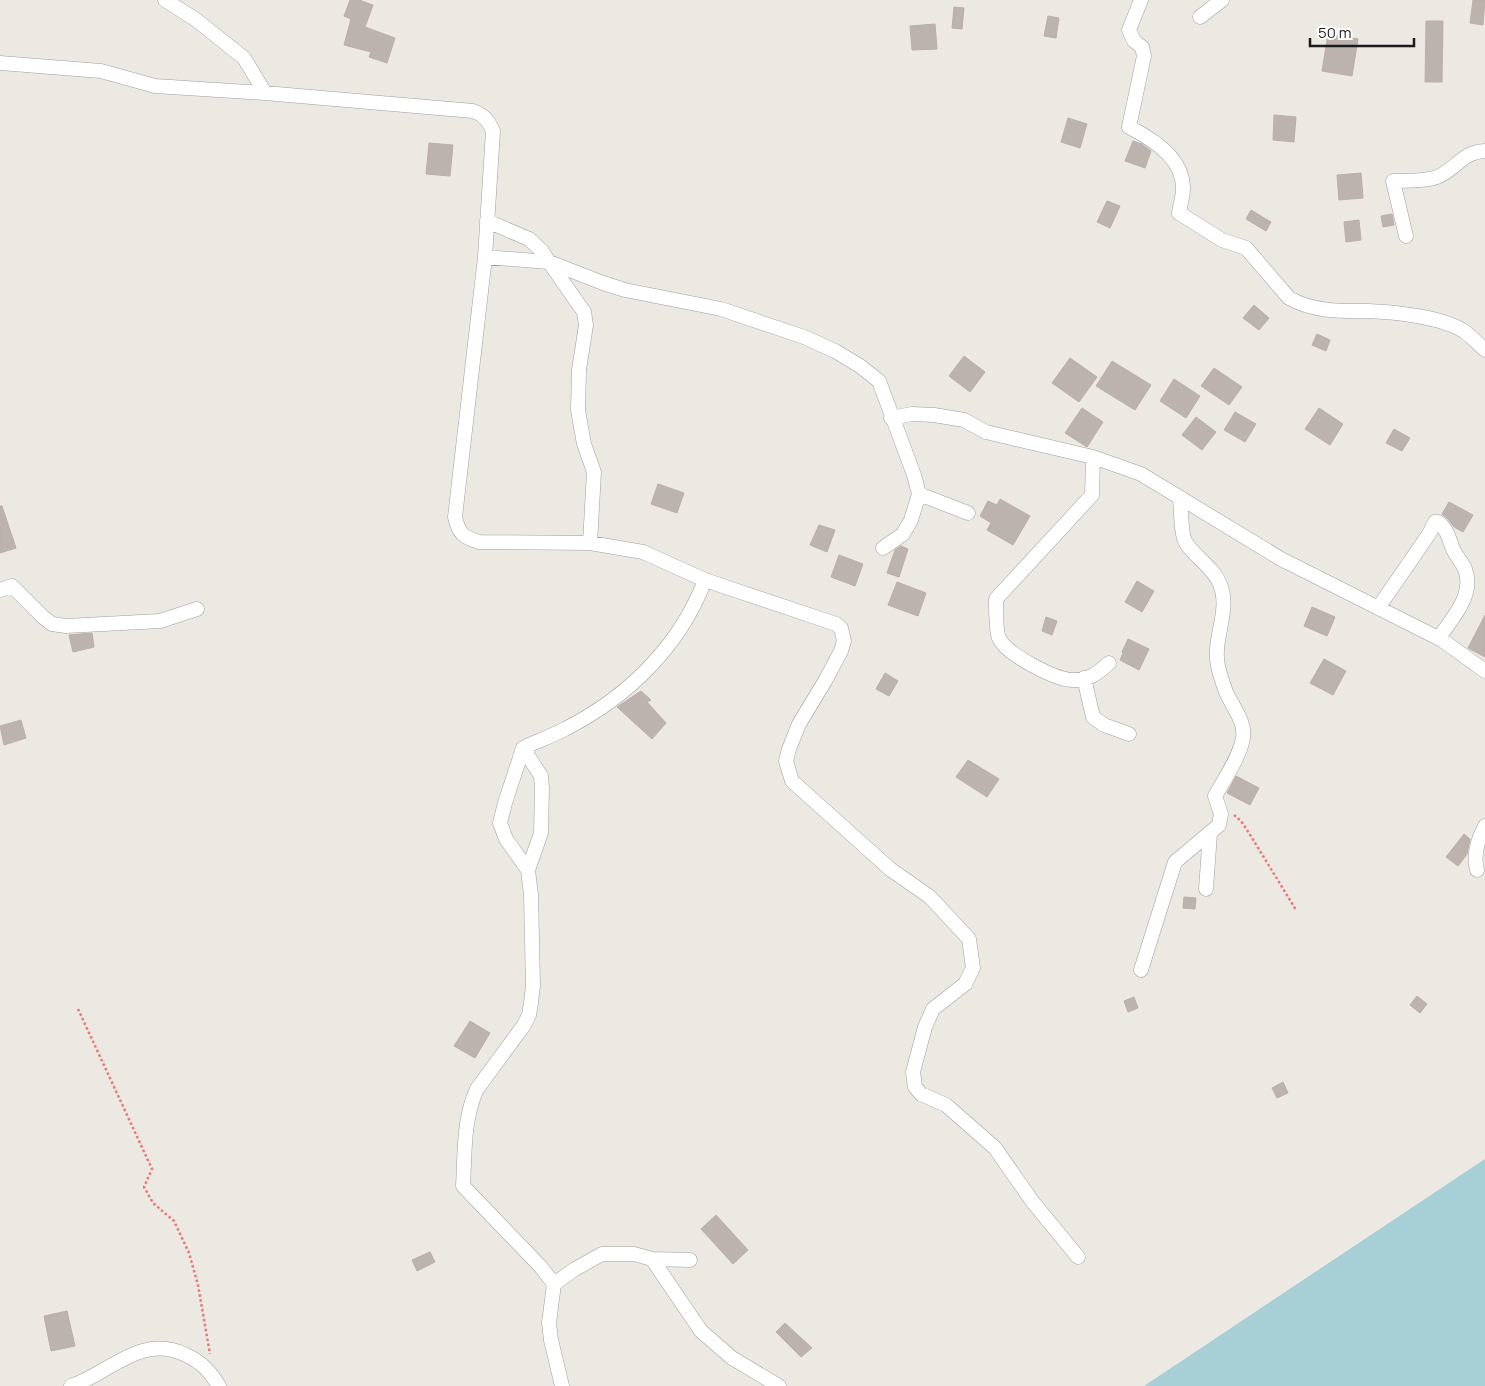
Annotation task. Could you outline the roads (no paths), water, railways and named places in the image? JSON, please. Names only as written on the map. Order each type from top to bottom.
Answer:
[{"type":"street","points":[[165,0],[195,19],[244,58],[265,92]]},
{"type":"street","points":[[1141,0],[1130,30],[1134,41],[1142,47],[1144,56],[1129,126],[1171,156],[1180,173],[1183,189],[1179,213],[1222,240],[1246,248],[1289,298],[1297,303],[1335,312],[1370,311],[1431,318],[1464,332],[1485,350]]},
{"type":"street","points":[[1200,17],[1222,0]]},
{"type":"street","points":[[0,63],[101,71],[155,86],[265,92],[473,111],[482,114],[488,120],[493,131],[485,257],[455,517],[458,530],[466,538],[485,543],[590,542],[643,552],[705,580],[828,621],[841,628],[844,641],[841,652],[798,724],[786,761],[788,772],[792,781],[870,851],[930,897],[969,939],[972,968],[965,984],[933,1009],[925,1027],[913,1072],[915,1087],[921,1094],[946,1105],[995,1148],[1032,1201],[1078,1257]]},
{"type":"street","points":[[1406,236],[1393,181],[1437,177],[1466,156],[1475,152],[1485,151]]},
{"type":"street","points":[[487,221],[529,239],[540,250],[584,312],[586,325],[579,370],[578,410],[584,444],[594,472],[590,542]]},
{"type":"street","points":[[485,257],[549,262],[625,290],[721,309],[777,327],[820,344],[860,366],[879,382],[914,475],[919,494],[911,520],[902,534],[883,548]]},
{"type":"street","points":[[891,418],[912,414],[934,415],[964,420],[986,432],[1093,457],[1141,474],[1281,559],[1438,638],[1485,670]]},
{"type":"street","points":[[1093,457],[1092,495],[996,599],[998,638],[1024,662],[1072,680],[1094,676],[1109,663]]},
{"type":"street","points":[[919,494],[968,513]]},
{"type":"street","points":[[1141,970],[1175,862],[1219,825],[1221,814],[1215,796],[1231,768],[1244,737],[1242,724],[1226,692],[1218,667],[1216,652],[1222,625],[1223,603],[1220,585],[1215,575],[1184,542],[1180,498]]},
{"type":"street","points":[[1378,608],[1429,534],[1435,522],[1438,522],[1446,531],[1454,552],[1465,568],[1468,582],[1464,600],[1438,638]]},
{"type":"street","points":[[528,870],[506,839],[500,823],[524,748],[565,729],[599,709],[648,670],[667,648],[684,623],[696,602],[705,580]]},
{"type":"street","points":[[0,590],[12,586],[52,624],[66,626],[160,621],[197,609]]},
{"type":"street","points":[[1084,678],[1093,717],[1104,725],[1129,734]]},
{"type":"street","points":[[524,748],[540,776],[542,788],[541,833],[528,870],[531,904],[533,986],[531,1003],[529,1015],[524,1025],[477,1089],[471,1101],[466,1128],[463,1186],[540,1266],[554,1284]]},
{"type":"street","points":[[1477,870],[1474,860],[1480,834],[1485,826]]},
{"type":"street","points":[[1206,889],[1210,832]]},
{"type":"street","points":[[562,1386],[551,1340],[549,1322],[554,1284],[575,1268],[602,1254],[634,1254],[652,1259],[690,1260]]},
{"type":"street","points":[[652,1259],[701,1331],[732,1358],[779,1386]]},
{"type":"street","points":[[78,1385],[117,1361],[145,1349],[174,1349],[200,1362],[217,1383]]},
{"type":"water","points":[[1485,1159],[1485,1386],[1144,1386]]}]
